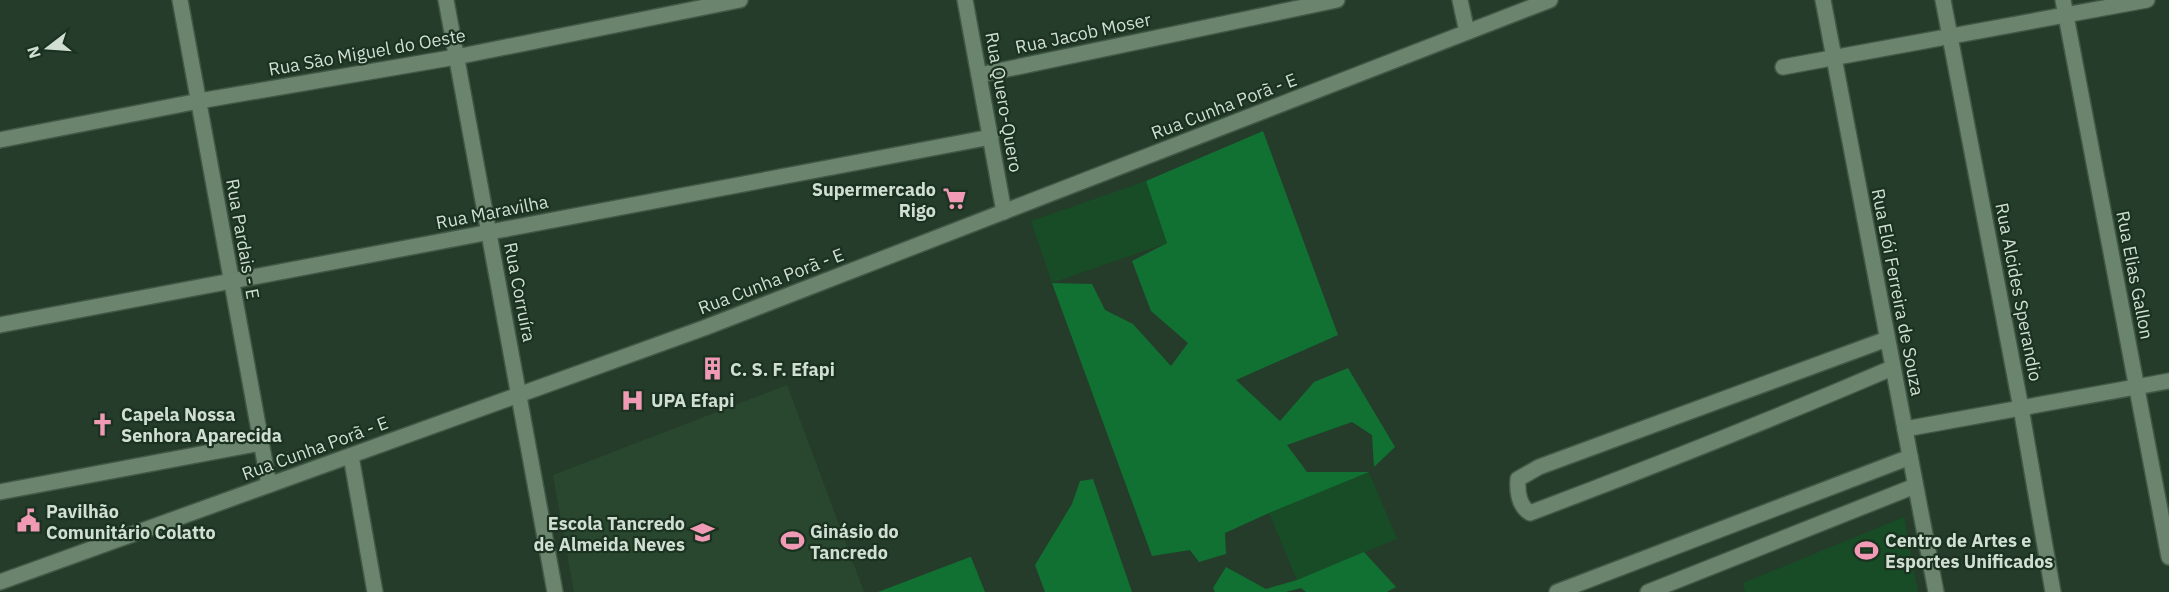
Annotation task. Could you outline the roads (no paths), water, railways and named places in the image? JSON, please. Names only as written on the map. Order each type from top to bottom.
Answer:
[{"type":"street","name":"Rua Pardais - E","points":[[180,0],[269,485]]},
{"type":"street","name":"Rua Corruíra","points":[[446,0],[555,592]]},
{"type":"street","name":"Rua São Miguel do Oeste","points":[[0,140],[199,101],[456,57],[740,0]]},
{"type":"street","name":"Rua Quero-Quero","points":[[965,0],[1004,212]]},
{"type":"street","name":"Rua Jacob Moser","points":[[979,75],[1337,0]]},
{"type":"street","points":[[1460,0],[1467,32]]},
{"type":"street","name":"Rua Cunha Porã - E","points":[[0,582],[704,328],[1550,0]]},
{"type":"street","name":"Rua Elói Ferreira de Souza","points":[[1823,0],[1935,592]]},
{"type":"street","name":"Rua Alcides Sperandio","points":[[1943,0],[2021,408],[2053,592]]},
{"type":"street","points":[[1783,66],[1950,36],[2064,8],[2147,0]]},
{"type":"street","name":"Rua Elias Gallon","points":[[2064,8],[2169,557]]},
{"type":"street","name":"Rua Maravilha","points":[[0,325],[231,283],[721,186],[991,137]]},
{"type":"street","points":[[1887,339],[1539,467],[1518,479],[1517,489],[1522,508],[1530,513],[1664,463],[1892,368]]},
{"type":"street","points":[[1905,429],[2169,381]]},
{"type":"street","points":[[0,492],[260,443]]},
{"type":"street","points":[[351,456],[375,592]]},
{"type":"street","points":[[1557,592],[1910,457]]},
{"type":"street","points":[[1648,592],[1915,486]]},
{"type":"place","name":"Supermercado Rigo","points":[[954,199]]},
{"type":"place","name":"C. S. F. Efapi","points":[[712,369]]},
{"type":"place","name":"UPA Efapi","points":[[633,400]]},
{"type":"place","name":"Capela Nossa Senhora Aparecida","points":[[103,424]]},
{"type":"place","name":"Pavilhão Comunitário Colatto","points":[[28,521]]},
{"type":"place","name":"Escola Tancredo de Almeida Neves","points":[[703,533]]},
{"type":"place","name":"Ginásio do Tancredo","points":[[792,541]]},
{"type":"place","name":"Centro de Artes e Esportes Unificados","points":[[1867,550]]}]
